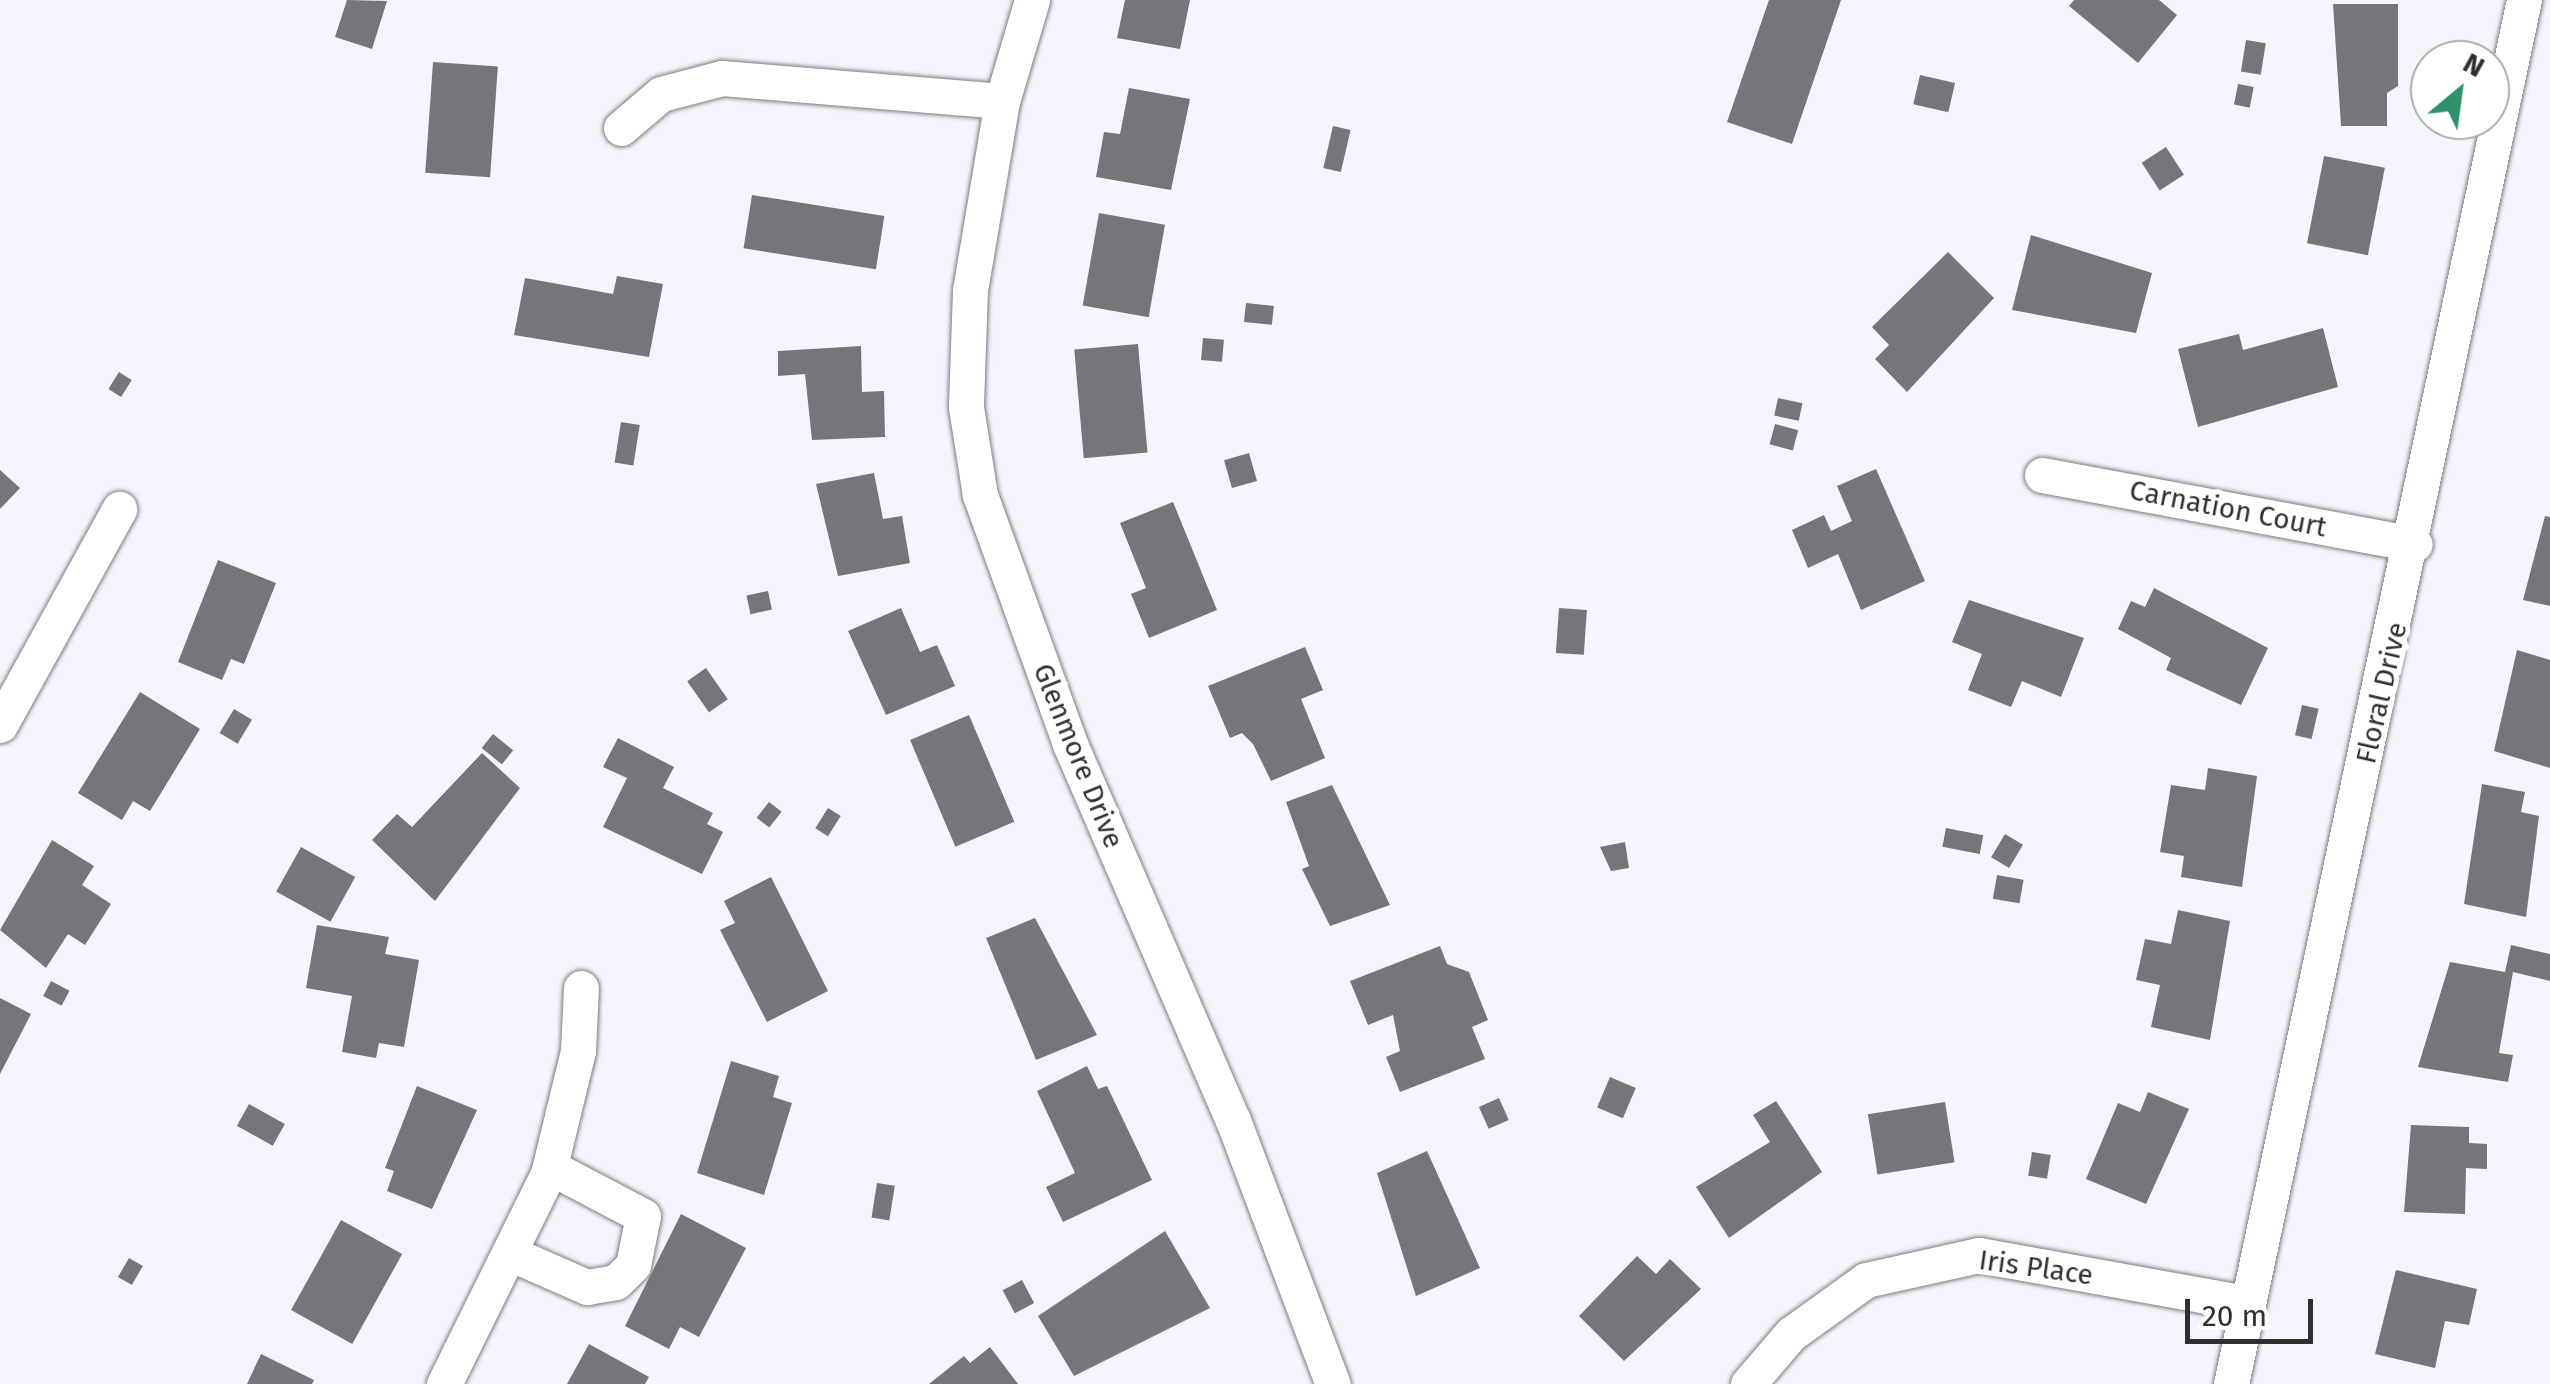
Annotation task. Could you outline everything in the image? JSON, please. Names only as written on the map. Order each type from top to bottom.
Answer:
[{"type":"street","name":"Glenmore Drive","points":[[1032,0],[1002,101],[964,361],[980,494],[1070,744],[1233,1120],[1333,1384]]},
{"type":"street","name":"Floral Drive","points":[[2231,1384],[2415,544],[2524,0]]},
{"type":"street","points":[[620,128],[660,94],[722,78],[1002,101]]},
{"type":"street","name":"Carnation Court","points":[[2042,474],[2415,544]]},
{"type":"street","points":[[0,725],[119,508]]},
{"type":"street","points":[[444,1384],[514,1255],[550,1167],[578,1050],[581,988]]},
{"type":"street","points":[[514,1255],[587,1287],[616,1282],[634,1264],[642,1216],[550,1167]]},
{"type":"street","name":"Iris Place","points":[[1748,1384],[1791,1334],[1866,1280],[1979,1255],[2246,1303]]},
{"type":"building","points":[[347,0],[387,1],[372,49],[335,37]]},
{"type":"building","points":[[1125,0],[1190,0],[1180,49],[1117,38]]},
{"type":"building","points":[[1769,0],[1841,0],[1792,144],[1727,122]]},
{"type":"building","points":[[2074,0],[2159,0],[2177,15],[2138,63],[2069,6]]},
{"type":"building","points":[[2333,4],[2398,4],[2398,86],[2387,93],[2387,126],[2341,126]]},
{"type":"building","points":[[2246,40],[2266,43],[2261,75],[2241,72]]},
{"type":"building","points":[[433,62],[498,67],[490,177],[425,173]]},
{"type":"building","points":[[1920,75],[1955,83],[1948,112],[1913,104]]},
{"type":"building","points":[[2238,84],[2254,87],[2250,108],[2234,105]]},
{"type":"building","points":[[1129,88],[1190,99],[1171,190],[1096,177],[1104,132],[1120,134]]},
{"type":"building","points":[[1333,126],[1351,130],[1341,172],[1323,168]]},
{"type":"building","points":[[2166,147],[2184,175],[2160,190],[2142,163]]},
{"type":"building","points":[[2324,156],[2385,168],[2368,255],[2307,243]]},
{"type":"building","points":[[752,195],[884,216],[876,269],[744,248]]},
{"type":"building","points":[[1099,213],[1165,225],[1149,317],[1083,306]]},
{"type":"building","points":[[2031,235],[2152,273],[2136,333],[2012,310]]},
{"type":"building","points":[[1948,252],[1994,298],[1907,392],[1875,359],[1889,345],[1872,327]]},
{"type":"building","points":[[617,276],[663,284],[649,357],[514,335],[525,278],[613,294]]},
{"type":"building","points":[[1246,303],[1274,306],[1272,325],[1244,322]]},
{"type":"building","points":[[2323,328],[2338,387],[2198,427],[2178,349],[2239,334],[2243,350]]},
{"type":"building","points":[[1203,338],[1224,340],[1222,362],[1201,360]]},
{"type":"building","points":[[1138,344],[1147,453],[1084,458],[1074,350]]},
{"type":"building","points":[[861,346],[862,392],[884,391],[885,437],[812,440],[805,374],[778,376],[778,351]]},
{"type":"building","points":[[119,372],[132,380],[121,397],[108,389]]},
{"type":"building","points":[[1778,398],[1802,403],[1799,421],[1774,416]]},
{"type":"building","points":[[621,422],[640,425],[633,465],[615,462]]},
{"type":"building","points":[[1775,424],[1798,430],[1793,450],[1770,444]]},
{"type":"building","points":[[1249,453],[1257,481],[1232,488],[1224,460]]},
{"type":"building","points":[[1876,469],[1925,581],[1861,610],[1838,554],[1808,568],[1792,530],[1824,515],[1831,531],[1852,521],[1837,486]]},
{"type":"building","points":[[0,470],[20,488],[0,509]]},
{"type":"building","points":[[874,473],[883,519],[902,516],[910,563],[838,576],[816,484]]},
{"type":"building","points":[[1173,502],[1217,610],[1149,638],[1131,594],[1146,588],[1120,523]]},
{"type":"building","points":[[2545,516],[2550,517],[2550,606],[2523,600]]},
{"type":"building","points":[[218,560],[276,583],[244,664],[231,659],[222,680],[178,662]]},
{"type":"building","points":[[2154,588],[2268,648],[2241,705],[2166,670],[2171,658],[2118,629],[2131,601],[2145,607]]},
{"type":"building","points":[[768,591],[772,610],[750,614],[746,596]]},
{"type":"building","points":[[1969,600],[2084,638],[2061,697],[2022,681],[2011,707],[1968,690],[1982,654],[1952,642]]},
{"type":"building","points":[[901,608],[920,652],[937,645],[955,686],[886,715],[848,631]]},
{"type":"building","points":[[1559,608],[1587,610],[1584,655],[1556,653]]},
{"type":"building","points":[[1305,647],[1323,690],[1301,699],[1325,758],[1271,781],[1253,744],[1242,733],[1230,738],[1208,686]]},
{"type":"building","points":[[2517,650],[2550,660],[2550,768],[2494,751]]},
{"type":"building","points":[[706,668],[728,699],[709,712],[687,681]]},
{"type":"building","points":[[140,692],[200,729],[150,811],[133,801],[122,820],[78,793]]},
{"type":"building","points":[[2302,705],[2319,709],[2312,739],[2295,735]]},
{"type":"building","points":[[234,709],[252,720],[238,744],[220,733]]},
{"type":"building","points":[[969,715],[1014,822],[955,847],[910,740]]},
{"type":"building","points":[[493,734],[513,750],[502,764],[482,748]]},
{"type":"building","points":[[618,738],[674,767],[663,788],[713,813],[707,824],[723,832],[702,874],[603,827],[627,778],[603,767]]},
{"type":"building","points":[[482,753],[520,788],[435,901],[372,840],[397,814],[412,827]]},
{"type":"building","points":[[2208,768],[2257,776],[2242,887],[2181,877],[2184,856],[2160,852],[2171,785],[2205,790]]},
{"type":"building","points":[[2482,784],[2525,792],[2521,812],[2539,816],[2526,917],[2464,904]]},
{"type":"building","points":[[1332,785],[1390,905],[1330,926],[1302,869],[1309,866],[1286,802]]},
{"type":"building","points":[[769,802],[782,812],[769,828],[757,818]]},
{"type":"building","points":[[828,808],[841,816],[828,836],[815,828]]},
{"type":"building","points":[[1946,828],[1983,835],[1980,854],[1942,847]]},
{"type":"building","points":[[2005,834],[2023,845],[2009,868],[1991,857]]},
{"type":"building","points":[[52,840],[94,866],[82,885],[111,904],[85,945],[68,934],[46,968],[0,930]]},
{"type":"building","points":[[1625,842],[1629,868],[1611,871],[1600,847]]},
{"type":"building","points":[[301,847],[355,877],[331,922],[276,892]]},
{"type":"building","points":[[1997,875],[2024,880],[2019,903],[1993,899]]},
{"type":"building","points":[[771,877],[828,991],[767,1022],[720,930],[735,923],[724,901]]},
{"type":"building","points":[[2178,910],[2230,921],[2210,1040],[2151,1027],[2160,985],[2136,980],[2145,939],[2171,944]]},
{"type":"building","points":[[1035,918],[1097,1035],[1036,1060],[986,938]]},
{"type":"building","points":[[317,925],[389,937],[385,954],[419,960],[404,1047],[379,1043],[376,1058],[342,1052],[352,996],[306,988]]},
{"type":"building","points":[[2511,945],[2550,954],[2550,981],[2513,972],[2499,1053],[2513,1055],[2508,1082],[2418,1067],[2450,962],[2505,972]]},
{"type":"building","points":[[1440,946],[1447,964],[1469,972],[1488,1020],[1472,1027],[1485,1059],[1400,1092],[1386,1057],[1400,1051],[1393,1015],[1368,1025],[1350,981]]},
{"type":"building","points":[[51,981],[70,991],[62,1006],[43,996]]},
{"type":"building","points":[[0,998],[31,1014],[0,1074]]},
{"type":"building","points":[[731,1061],[779,1076],[773,1097],[792,1103],[764,1195],[697,1173]]},
{"type":"building","points":[[1087,1066],[1098,1089],[1107,1086],[1152,1180],[1063,1222],[1046,1187],[1075,1173],[1037,1091]]},
{"type":"building","points":[[1610,1077],[1636,1088],[1623,1118],[1597,1107]]},
{"type":"building","points":[[417,1086],[477,1110],[432,1209],[387,1191],[394,1171],[385,1168]]},
{"type":"building","points":[[2148,1092],[2189,1109],[2146,1204],[2086,1179],[2118,1103],[2140,1112]]},
{"type":"building","points":[[1499,1098],[1509,1120],[1489,1129],[1479,1107]]},
{"type":"building","points":[[1776,1101],[1822,1172],[1729,1238],[1696,1187],[1770,1142],[1753,1115]]},
{"type":"building","points":[[1945,1102],[1955,1162],[1878,1174],[1868,1114]]},
{"type":"building","points":[[249,1104],[285,1124],[273,1146],[237,1126]]},
{"type":"building","points":[[2411,1125],[2469,1127],[2469,1143],[2487,1144],[2487,1169],[2466,1168],[2465,1214],[2404,1212]]},
{"type":"building","points":[[1427,1151],[1480,1268],[1416,1296],[1377,1173]]},
{"type":"building","points":[[2032,1152],[2051,1155],[2047,1179],[2028,1176]]},
{"type":"building","points":[[877,1183],[895,1186],[889,1220],[872,1218]]},
{"type":"building","points":[[681,1214],[746,1248],[699,1337],[680,1327],[669,1349],[625,1326]]},
{"type":"building","points":[[341,1220],[402,1254],[352,1344],[291,1310]]},
{"type":"building","points":[[1165,1231],[1210,1308],[1074,1376],[1038,1316]]},
{"type":"building","points":[[1637,1256],[1656,1274],[1670,1259],[1701,1289],[1624,1361],[1579,1316]]},
{"type":"building","points":[[129,1258],[143,1266],[132,1285],[118,1277]]},
{"type":"building","points":[[2396,1270],[2477,1289],[2469,1325],[2445,1321],[2435,1368],[2375,1354]]},
{"type":"building","points":[[1022,1280],[1034,1303],[1015,1313],[1003,1290]]},
{"type":"building","points":[[589,1344],[649,1377],[645,1384],[567,1384]]},
{"type":"building","points":[[990,1347],[1018,1384],[929,1384],[964,1356],[970,1363]]},
{"type":"building","points":[[261,1354],[314,1380],[312,1384],[247,1384]]}]
